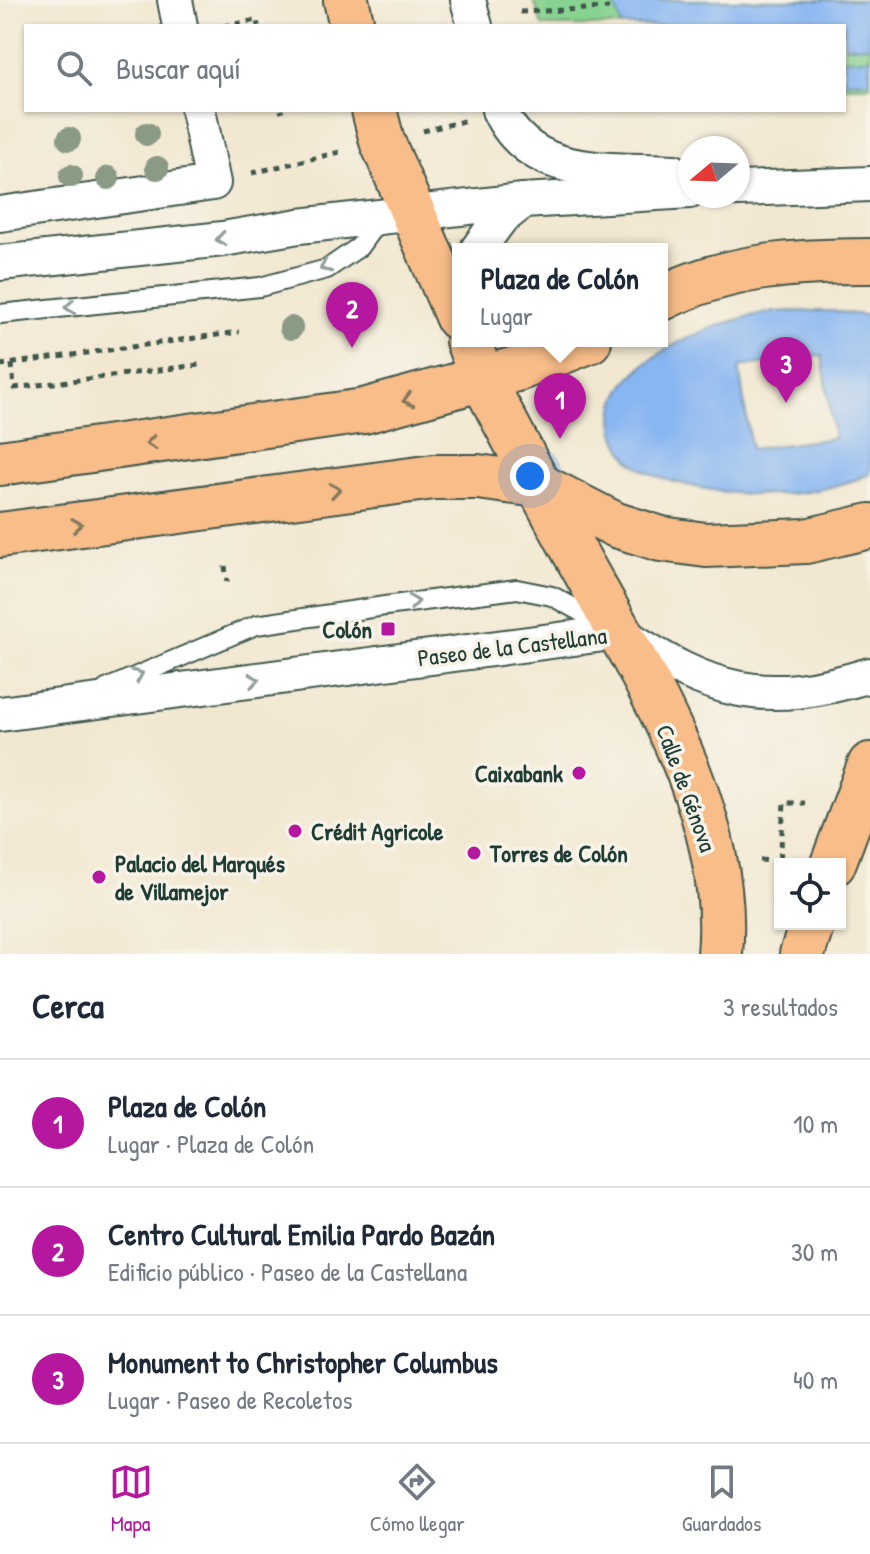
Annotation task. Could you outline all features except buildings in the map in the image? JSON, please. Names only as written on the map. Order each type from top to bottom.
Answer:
[{"type":"main road","points":[[346,0],[352,24]]},
{"type":"main road","points":[[378,126],[397,214],[452,308]]},
{"type":"main road","points":[[668,295],[688,285],[797,261],[870,261]]},
{"type":"main road","points":[[0,463],[364,411],[475,360],[560,355],[577,347]]},
{"type":"main road","name":"Calle de Génova","points":[[475,360],[538,485],[619,632],[682,760],[702,814],[720,908],[720,954]]},
{"type":"main road","points":[[0,535],[434,477],[478,477],[538,485],[616,525],[661,539],[706,545],[806,541],[870,526]]},
{"type":"main road","points":[[835,858],[870,765]]},
{"type":"main road","points":[[802,954],[810,930]]},
{"type":"street","points":[[175,0],[180,24]]},
{"type":"street","points":[[468,0],[474,24]]},
{"type":"street","points":[[0,214],[213,183],[198,112]]},
{"type":"street","points":[[500,112],[512,134],[531,152],[563,166],[678,172]]},
{"type":"street","points":[[750,177],[818,186]]},
{"type":"street","points":[[750,189],[870,184]]},
{"type":"street","points":[[0,263],[223,239],[397,214],[523,201],[678,192]]},
{"type":"street","points":[[482,243],[500,219],[523,201]]},
{"type":"street","points":[[619,632],[678,668],[714,685],[743,691],[784,694],[870,675]]},
{"type":"street","name":"Paseo de la Castellana","points":[[0,714],[619,632]]},
{"type":"lane","points":[[0,314],[260,287],[327,269],[359,247],[397,214]]},
{"type":"lane","name":"Paseo de la Castellana","points":[[66,706],[256,625],[385,606],[517,589],[552,596],[619,632]]},
{"type":"path","points":[[520,12],[609,8]]},
{"type":"path","points":[[235,24],[257,20],[258,24]]},
{"type":"path","points":[[213,183],[378,126],[491,112]]},
{"type":"path","points":[[0,365],[239,332]]},
{"type":"path","points":[[12,363],[14,388],[199,365]]},
{"type":"path","points":[[225,566],[227,582]]},
{"type":"path","points":[[760,860],[780,862],[784,803],[805,803]]},
{"type":"green space","points":[[534,0],[870,0],[870,86],[846,86],[846,24],[541,24]]},
{"type":"water","points":[[613,0],[870,0],[870,46],[846,46],[846,24],[621,24]]},
{"type":"water","points":[[870,58],[870,81],[846,81],[846,59]]},
{"type":"water","points":[[833,311],[870,316],[870,474],[823,489],[776,495],[752,494],[703,489],[665,479],[643,469],[626,455],[614,427],[616,402],[628,380],[649,361],[703,331],[755,315]],"holes":[[[822,355],[834,438],[751,449],[739,367]]]},
{"type":"place","name":"Centro Cultural Emilia Pardo Bazán","points":[[352,348]]},
{"type":"place","name":"Monument to Christopher Columbus","points":[[786,403]]},
{"type":"place","name":"Plaza de Colón","points":[[560,439]]},
{"type":"place","name":"Colón","points":[[388,629]]},
{"type":"place","name":"Caixabank","points":[[579,773]]},
{"type":"place","name":"Crédit Agricole","points":[[295,831]]},
{"type":"place","name":"Torres de Colón","points":[[474,853]]},
{"type":"place","name":"Palacio del Marqués de Villamejor","points":[[99,877]]}]
